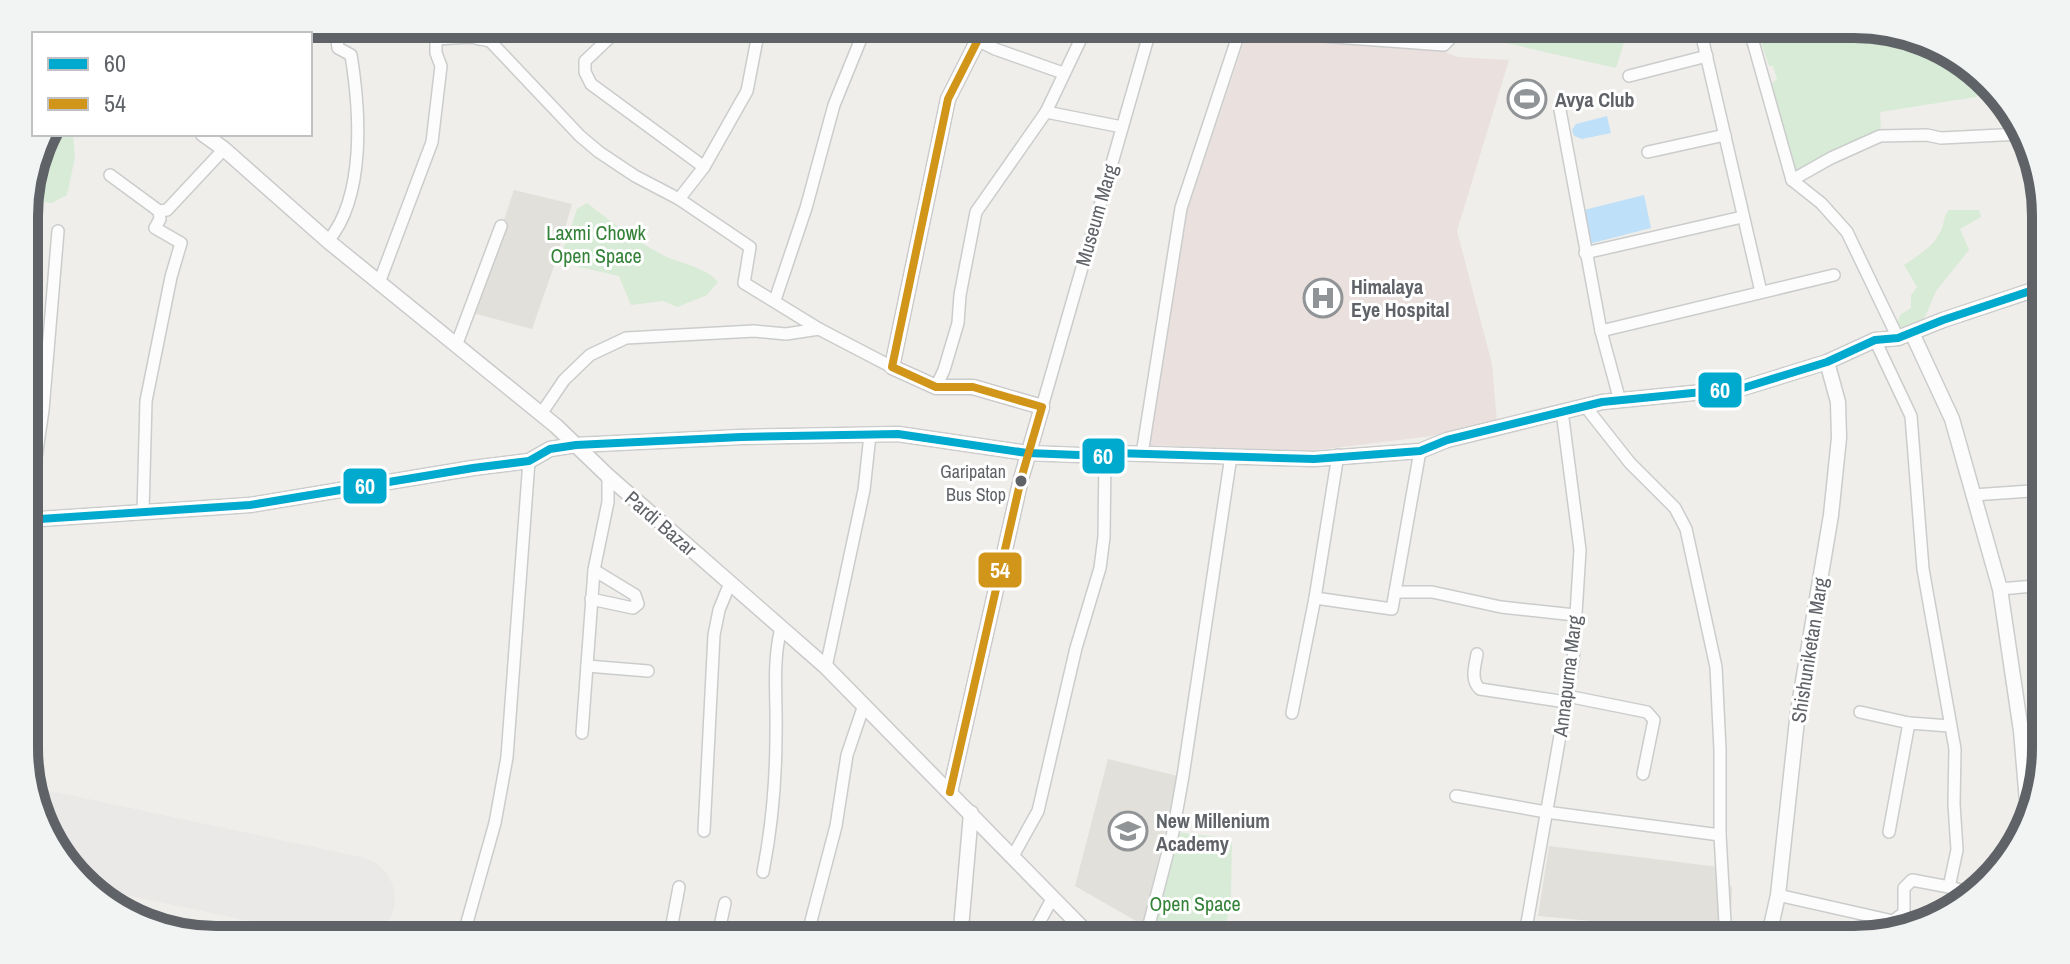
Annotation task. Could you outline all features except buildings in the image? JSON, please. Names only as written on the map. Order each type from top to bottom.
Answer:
[{"type":"street","points":[[328,241],[339,228],[346,208],[358,138],[356,84],[351,55],[338,48],[337,38]]},
{"type":"street","points":[[609,38],[585,61],[585,72],[591,84],[704,167]]},
{"type":"street","points":[[679,199],[704,167],[747,91],[757,38]]},
{"type":"street","points":[[775,300],[806,208],[834,105],[861,38]]},
{"type":"street","points":[[936,387],[958,323],[960,295],[976,212],[1046,112],[1081,38]]},
{"type":"street","name":"Museum Marg","points":[[1042,407],[1148,38]]},
{"type":"street","points":[[1142,454],[1181,208],[1237,38]]},
{"type":"street","points":[[1365,38],[1444,45],[1451,38]]},
{"type":"street","points":[[1702,38],[1761,292]]},
{"type":"street","points":[[1752,38],[1792,180],[1821,203],[1847,232],[1952,419],[2000,589],[2021,731],[2026,793]]},
{"type":"street","points":[[379,283],[432,142],[441,66],[436,53],[436,39],[490,41],[599,152],[635,176],[679,199],[750,247],[744,283],[819,329],[936,387],[973,387],[1042,407],[1027,453],[950,792]]},
{"type":"street","points":[[892,367],[948,99],[977,40],[1063,73]]},
{"type":"street","points":[[1629,76],[1707,56]]},
{"type":"street","points":[[1560,110],[1601,331],[1620,401]]},
{"type":"street","points":[[1046,112],[1122,127]]},
{"type":"street","points":[[1792,180],[1880,136],[1927,135],[1941,138],[2012,134]]},
{"type":"street","points":[[1648,152],[1725,135]]},
{"type":"street","name":"Pardi Bazar","points":[[206,136],[328,241],[541,414],[826,667],[1081,926]]},
{"type":"street","points":[[110,175],[159,211],[167,210],[224,149]]},
{"type":"street","points":[[143,512],[146,401],[171,277],[181,243],[155,228],[160,219],[159,211]]},
{"type":"street","points":[[1585,253],[1742,217]]},
{"type":"street","points":[[456,346],[501,226]]},
{"type":"street","points":[[38,444],[58,231]]},
{"type":"street","points":[[1601,331],[1834,275]]},
{"type":"street","points":[[38,519],[250,505],[529,461],[550,449],[576,445],[898,434],[1027,453],[1105,456],[1115,453],[1314,459],[1420,451],[1447,440],[1585,406],[1743,388],[1827,362],[1875,340],[1905,335],[2032,290]]},
{"type":"street","points":[[541,414],[564,380],[590,355],[626,338],[754,331],[786,334],[819,329]]},
{"type":"street","points":[[1875,340],[1911,416],[1923,569],[1955,749],[1957,850],[1949,887]]},
{"type":"street","name":"Shishuniketan Marg","points":[[1771,926],[1778,895],[1798,711],[1831,515],[1839,438],[1838,402],[1827,362]]},
{"type":"street","points":[[1585,406],[1630,463],[1675,508],[1686,529],[1716,667],[1725,926]]},
{"type":"street","name":"Annapurna Marg","points":[[1526,926],[1573,662],[1580,550],[1562,411]]},
{"type":"street","points":[[826,667],[864,490],[870,435]]},
{"type":"street","points":[[1315,598],[1388,610],[1393,607],[1420,451]]},
{"type":"street","points":[[1292,713],[1315,598],[1338,455]]},
{"type":"street","points":[[1013,856],[1038,811],[1076,648],[1100,568],[1104,537],[1105,456]]},
{"type":"street","points":[[1149,926],[1173,832],[1183,776],[1231,456]]},
{"type":"street","points":[[466,926],[495,823],[507,757],[529,461]]},
{"type":"street","points":[[582,733],[591,599],[608,502],[608,476]]},
{"type":"street","points":[[1973,495],[2032,491]]},
{"type":"street","points":[[591,599],[633,608],[638,604],[635,595],[594,570]]},
{"type":"street","points":[[704,831],[714,635],[719,610],[730,583]]},
{"type":"street","points":[[2000,589],[2032,586]]},
{"type":"street","points":[[1395,592],[1432,592],[1501,607],[1575,615]]},
{"type":"street","points":[[763,872],[773,820],[776,733],[774,653],[781,628]]},
{"type":"street","points":[[1477,654],[1473,679],[1480,689],[1647,712],[1654,720],[1643,774]]},
{"type":"street","points":[[587,666],[648,671]]},
{"type":"street","points":[[810,926],[836,826],[847,755],[864,705]]},
{"type":"street","points":[[1860,712],[1909,723],[1950,726]]},
{"type":"street","points":[[1889,832],[1909,723]]},
{"type":"street","points":[[1456,796],[1546,812],[1720,835]]},
{"type":"street","points":[[961,926],[971,813]]},
{"type":"street","points":[[1778,895],[1893,921],[1904,913],[1904,888],[1912,880],[1961,890]]},
{"type":"street","points":[[672,926],[679,887]]},
{"type":"street","points":[[1038,926],[1053,897]]},
{"type":"street","points":[[720,926],[725,903]]},
{"type":"shaded area","name":"Himalaya Eye Hospital","points":[[1277,38],[1441,50],[1457,57],[1509,60],[1457,231],[1492,364],[1497,422],[1432,436],[1309,451],[1149,445],[1185,217],[1245,39]]},
{"type":"shaded area","points":[[514,190],[572,204],[532,329],[473,313]]},
{"type":"shaded area","name":"New Millenium Academy","points":[[1108,759],[1178,776],[1143,925],[1075,886]]},
{"type":"shaded area","points":[[1549,846],[1719,867],[1732,888],[1731,926],[1643,926],[1538,916]]},
{"type":"green space","points":[[1484,38],[1626,38],[1616,68]]},
{"type":"green space","points":[[1760,38],[1866,38],[1889,41],[1922,52],[1963,75],[1981,92],[1976,97],[1880,112],[1881,130],[1794,176],[1772,83],[1777,79],[1773,66],[1769,66]]},
{"type":"green space","points":[[58,136],[73,136],[75,157],[67,195],[52,203],[38,201],[44,170]]},
{"type":"green space","name":"Laxmi Chowk Open Space","points":[[587,203],[651,249],[706,272],[718,282],[707,295],[677,307],[663,301],[631,305],[619,276],[579,267],[560,259],[577,209]]},
{"type":"green space","points":[[1949,210],[1979,210],[1981,217],[1960,229],[1969,250],[1936,291],[1925,317],[1918,325],[1899,335],[1896,325],[1901,314],[1911,308],[1911,295],[1917,287],[1904,265],[1935,240]]},
{"type":"green space","name":"Open Space","points":[[1176,832],[1232,839],[1231,899],[1226,926],[1155,926]]},
{"type":"water","points":[[1607,116],[1611,133],[1582,139],[1574,136],[1572,130],[1576,124]]},
{"type":"water","points":[[1644,195],[1651,228],[1585,245],[1580,211]]},
{"type":"taxiway","points":[[279,883],[302,899],[316,926]]},
{"type":"runway","points":[[62,837],[352,899]]},
{"type":"transit line","name":"54","points":[[950,792],[1021,479],[1042,407],[973,387],[936,387],[892,367],[948,99],[979,38]]},
{"type":"transit line","name":"60","points":[[38,519],[250,505],[529,461],[550,449],[576,445],[898,434],[1027,453],[1105,456],[1115,453],[1314,459],[1420,451],[1447,440],[1602,402],[1743,388],[1827,362],[1875,340],[1898,338],[2032,290]]},
{"type":"place","name":"Avya Club","points":[[1527,99]]},
{"type":"place","name":"Himalaya Eye Hospital","points":[[1323,298]]},
{"type":"place","name":"Garipatan Bus Stop","points":[[1021,481]]},
{"type":"place","name":"New Millenium Academy","points":[[1128,831]]}]
